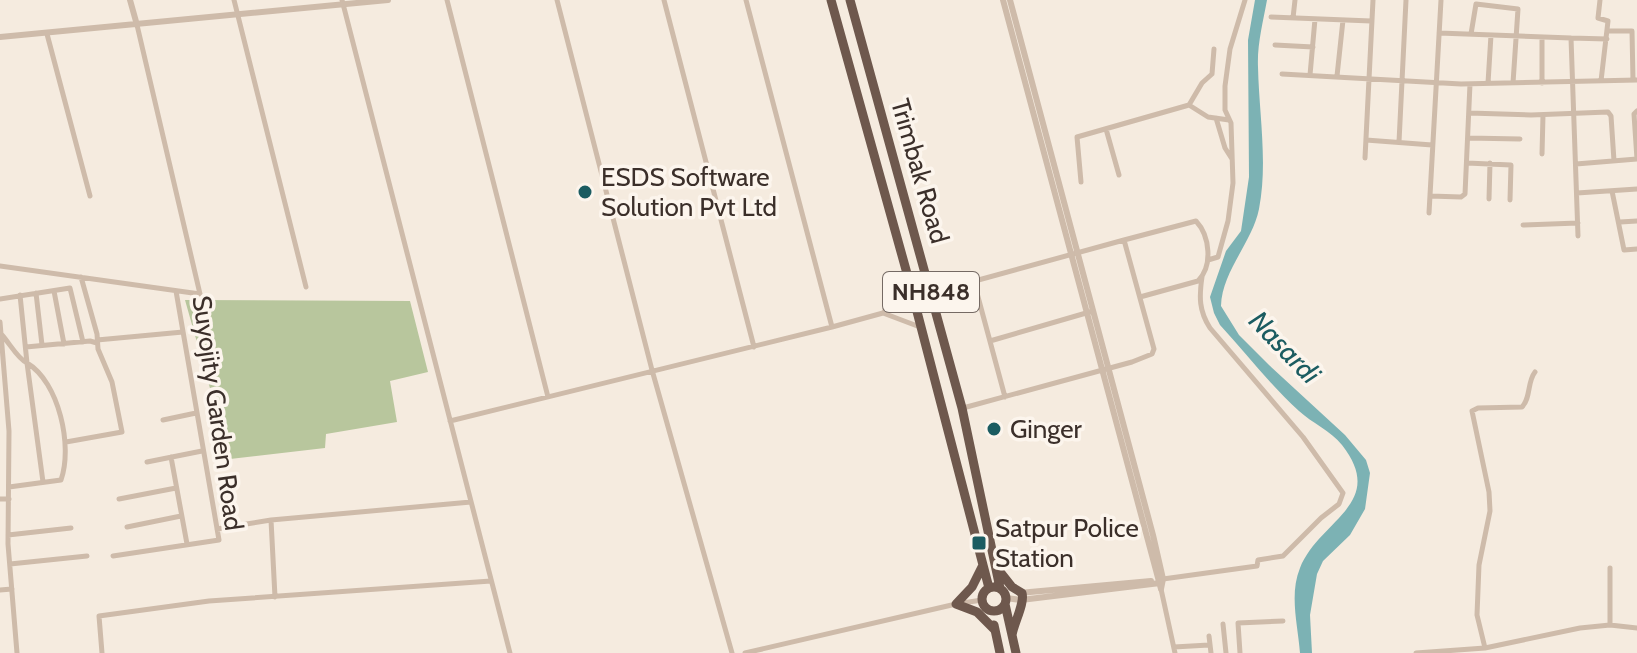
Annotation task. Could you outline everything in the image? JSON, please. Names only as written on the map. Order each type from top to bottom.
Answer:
[{"type":"highway","name":"NH848","points":[[831,0],[908,277]]},
{"type":"highway","name":"Trimbak Road","points":[[850,0],[962,408],[995,565],[994,588]]},
{"type":"highway","points":[[908,277],[983,564],[994,588],[1006,601],[1016,653]]},
{"type":"highway","points":[[983,564],[979,577],[956,604],[977,612],[995,630]]},
{"type":"highway","points":[[995,565],[1023,596],[1012,635]]},
{"type":"highway","points":[[994,588],[984,593],[982,600],[990,610],[1000,653]]},
{"type":"highway","points":[[990,610],[997,610],[1006,601]]},
{"type":"street","points":[[130,0],[137,25]]},
{"type":"street","points":[[234,0],[306,287]]},
{"type":"street","points":[[0,37],[388,0]]},
{"type":"street","points":[[447,0],[548,397]]},
{"type":"street","points":[[557,0],[652,370],[732,653]]},
{"type":"street","points":[[664,0],[754,347]]},
{"type":"street","points":[[746,0],[832,327]]},
{"type":"street","points":[[1003,0],[1105,369],[1161,583],[1174,650],[1209,645]]},
{"type":"street","points":[[1010,0],[1074,253]]},
{"type":"street","points":[[1208,260],[1218,257],[1228,221],[1233,183],[1225,86],[1230,49],[1245,0]]},
{"type":"street","points":[[1293,18],[1295,0]]},
{"type":"street","points":[[1365,158],[1373,0]]},
{"type":"street","points":[[1399,142],[1406,0]]},
{"type":"street","points":[[1429,213],[1441,0]]},
{"type":"street","points":[[1600,0],[1598,18],[1608,21],[1601,81]]},
{"type":"street","points":[[342,2],[510,653]]},
{"type":"street","points":[[1471,34],[1476,4],[1518,9],[1513,83]]},
{"type":"street","points":[[1271,17],[1371,21]]},
{"type":"street","points":[[1310,75],[1315,19]]},
{"type":"street","points":[[1337,76],[1343,20]]},
{"type":"street","name":"Suyojity Garden Road","points":[[113,556],[219,540],[176,291],[200,294],[137,25]]},
{"type":"street","points":[[1282,74],[1470,84],[1635,80],[1632,31],[1607,31]]},
{"type":"street","points":[[1439,33],[1607,39]]},
{"type":"street","points":[[47,34],[90,196]]},
{"type":"street","points":[[1488,83],[1491,35]]},
{"type":"street","points":[[1542,37],[1542,83]]},
{"type":"street","points":[[1571,38],[1578,236]]},
{"type":"street","points":[[1275,45],[1313,47]]},
{"type":"street","points":[[1081,182],[1076,139],[1189,105],[1202,83],[1212,74],[1214,49]]},
{"type":"street","points":[[1430,196],[1464,196],[1470,84]]},
{"type":"street","points":[[1189,105],[1208,117],[1230,120]]},
{"type":"street","points":[[1576,164],[1637,159],[1634,114],[1637,111]]},
{"type":"street","points":[[1469,113],[1610,114],[1614,161]]},
{"type":"street","points":[[1542,154],[1543,115]]},
{"type":"street","points":[[1216,118],[1232,160]]},
{"type":"street","points":[[1106,129],[1119,175]]},
{"type":"street","points":[[1468,138],[1520,139]]},
{"type":"street","points":[[1366,140],[1432,145]]},
{"type":"street","points":[[1467,163],[1511,165],[1510,200]]},
{"type":"street","points":[[1489,199],[1490,163]]},
{"type":"street","points":[[1577,193],[1637,189]]},
{"type":"street","points":[[1612,191],[1624,250],[1637,249]]},
{"type":"street","points":[[450,421],[832,327],[883,313],[931,293],[1196,221],[1202,228],[1208,260],[1202,277],[1201,313],[1210,328],[1303,437],[1343,493],[1339,504],[1283,556],[1258,560],[1257,566],[1161,583],[1023,596],[1006,601]]},
{"type":"street","points":[[1620,222],[1637,221]]},
{"type":"street","points":[[1523,225],[1578,223]]},
{"type":"street","points":[[962,408],[1152,354],[1154,349],[1124,240]]},
{"type":"street","points":[[0,266],[176,291]]},
{"type":"street","points":[[926,275],[949,286],[962,285]]},
{"type":"street","points":[[66,442],[122,432],[112,382],[104,366],[81,277]]},
{"type":"street","points":[[883,313],[895,300],[908,277]]},
{"type":"street","points":[[1140,297],[1198,281],[1202,277]]},
{"type":"street","points":[[974,281],[1005,397]]},
{"type":"street","points":[[937,314],[942,298],[962,285]]},
{"type":"street","points":[[0,299],[70,288],[83,342]]},
{"type":"street","points":[[54,291],[64,344]]},
{"type":"street","points":[[36,293],[42,345]]},
{"type":"street","points":[[20,295],[43,482]]},
{"type":"street","points":[[990,341],[1090,312]]},
{"type":"street","points":[[883,313],[920,327]]},
{"type":"street","points":[[0,322],[9,450],[8,535],[17,653]]},
{"type":"street","points":[[26,347],[97,343],[97,340],[183,332]]},
{"type":"street","points":[[1,335],[18,357],[36,368],[53,395],[66,442],[65,470],[61,480],[9,487]]},
{"type":"street","points":[[1485,648],[1477,615],[1479,565],[1490,511],[1489,492],[1472,411],[1478,408],[1522,407],[1535,372]]},
{"type":"street","points":[[163,420],[196,413]]},
{"type":"street","points":[[0,455],[9,450]]},
{"type":"street","points":[[147,462],[202,451]]},
{"type":"street","points":[[171,457],[187,544]]},
{"type":"street","points":[[119,499],[176,488]]},
{"type":"street","points":[[0,499],[9,499]]},
{"type":"street","points":[[217,529],[271,520],[471,502]]},
{"type":"street","points":[[127,527],[181,516]]},
{"type":"street","points":[[271,520],[275,597]]},
{"type":"street","points":[[8,535],[71,528]]},
{"type":"street","points":[[10,564],[87,556]]},
{"type":"street","points":[[1610,568],[1610,625]]},
{"type":"street","points":[[102,653],[99,616],[193,603],[491,581]]},
{"type":"street","points":[[0,590],[12,589]]},
{"type":"street","points":[[745,653],[982,600]]},
{"type":"street","points":[[1240,653],[1238,623],[1283,621]]},
{"type":"street","points":[[1223,624],[1226,653]]},
{"type":"street","points":[[1416,653],[1485,648],[1568,630],[1610,625],[1637,628]]},
{"type":"street","points":[[1209,636],[1211,653]]},
{"type":"green space","points":[[185,300],[410,301],[428,372],[390,381],[397,422],[326,434],[325,448],[230,459]]},
{"type":"water","points":[[1255,0],[1267,0],[1258,59],[1262,192],[1250,234],[1226,281],[1221,306],[1239,335],[1345,435],[1366,460],[1370,473],[1365,509],[1350,535],[1323,561],[1317,574],[1310,615],[1312,653],[1300,653],[1295,599],[1297,578],[1309,551],[1354,497],[1358,482],[1354,465],[1338,440],[1288,401],[1220,325],[1210,297],[1226,251],[1241,231],[1249,177],[1248,40]]},
{"type":"place","name":"ESDS Software Solution Pvt Ltd","points":[[585,192]]},
{"type":"place","name":"Ginger","points":[[994,429]]},
{"type":"place","name":"Satpur Police Station","points":[[979,543]]},
{"type":"water label","name":"Nasardi","points":[[1285,347]]}]
